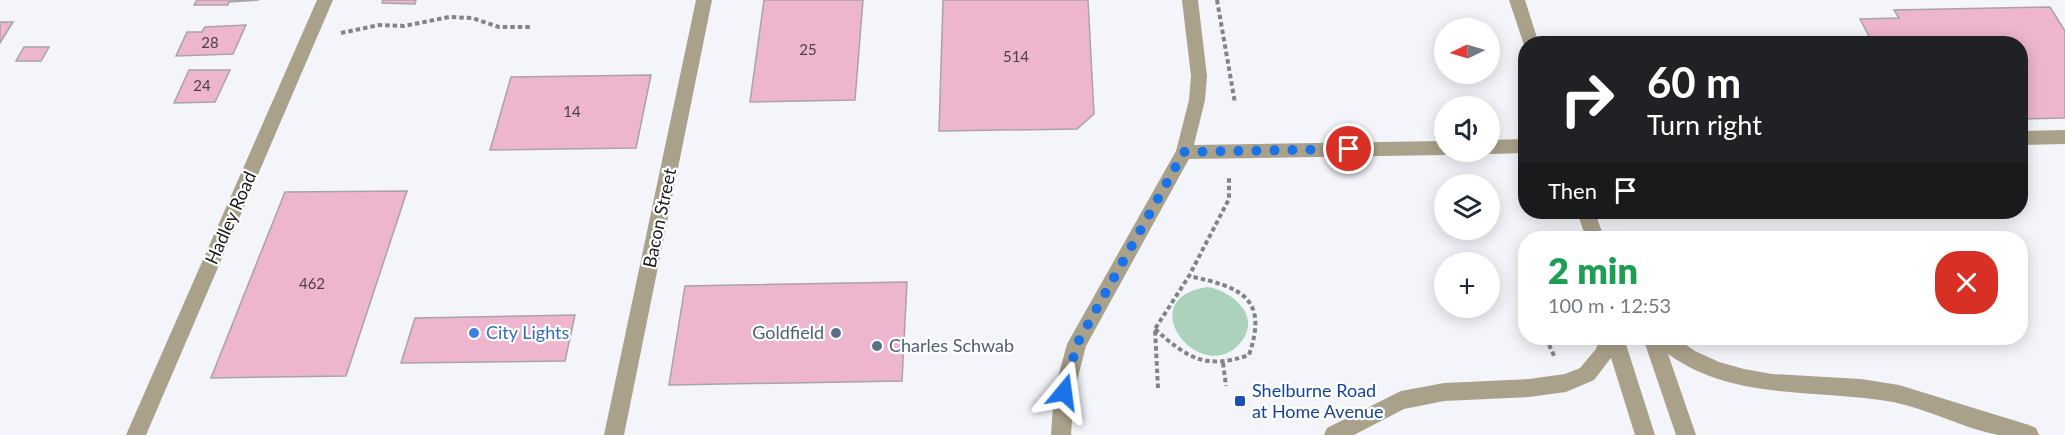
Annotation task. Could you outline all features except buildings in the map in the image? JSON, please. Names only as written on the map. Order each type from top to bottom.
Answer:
[{"type":"street","name":"Hadley Road","points":[[136,435],[325,0]]},
{"type":"street","name":"Bacon Street","points":[[614,435],[704,0]]},
{"type":"street","points":[[1061,435],[1064,392],[1077,344],[1184,152],[1197,100],[1199,76],[1190,0]]},
{"type":"street","points":[[1517,0],[1528,36]]},
{"type":"street","points":[[2028,138],[2065,137]]},
{"type":"street","points":[[1500,147],[1518,146]]},
{"type":"street","points":[[1184,152],[1434,148]]},
{"type":"street","points":[[1334,435],[1401,400],[1444,392],[1529,388],[1566,383],[1587,374],[1603,355],[1607,345]]},
{"type":"street","points":[[1617,345],[1645,435]]},
{"type":"street","points":[[1655,345],[1686,435]]},
{"type":"street","points":[[1671,345],[1689,358],[1721,373],[1748,381],[1849,387],[1895,393],[2029,435]]},
{"type":"path","points":[[1217,0],[1235,103]]},
{"type":"path","points":[[341,33],[379,25],[404,26],[448,17],[472,18],[499,27],[532,27]]},
{"type":"path","points":[[1158,388],[1155,329],[1189,276],[1228,200],[1229,178]]},
{"type":"path","points":[[1155,329],[1182,353],[1210,364],[1223,363],[1249,355],[1258,335],[1258,315],[1248,299],[1227,285],[1189,276]]},
{"type":"path","points":[[1549,345],[1555,360]]},
{"type":"path","points":[[1223,363],[1226,386]]},
{"type":"green space","points":[[1208,287],[1217,289],[1235,299],[1246,314],[1247,332],[1241,342],[1225,354],[1208,355],[1192,349],[1180,337],[1173,322],[1174,307],[1185,294]]},
{"type":"place","name":"City Lights","points":[[474,333]]},
{"type":"place","name":"Goldfield","points":[[836,333]]},
{"type":"place","name":"Charles Schwab","points":[[877,346]]},
{"type":"place","name":"Shelburne Road at Home Avenue","points":[[1240,401]]},
{"type":"route","points":[[1064,392],[1077,344],[1184,152],[1349,149]]}]
